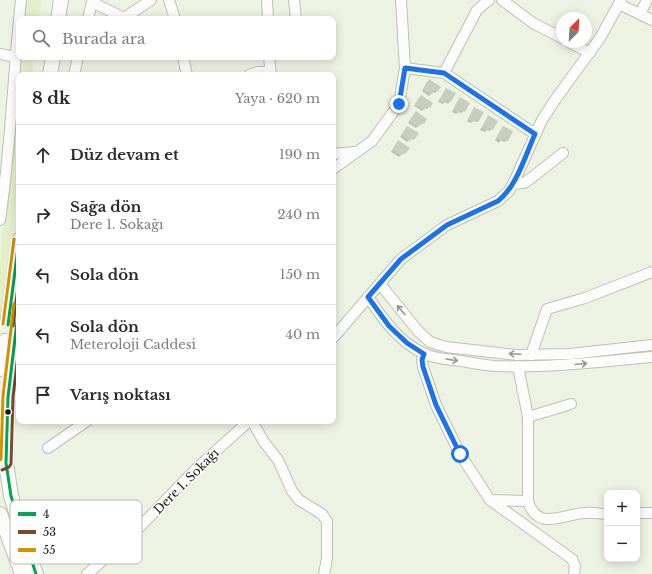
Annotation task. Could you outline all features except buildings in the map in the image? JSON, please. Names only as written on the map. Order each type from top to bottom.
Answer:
[{"type":"highway","points":[[49,16],[51,0]]},
{"type":"highway","points":[[58,16],[61,0]]},
{"type":"highway","points":[[42,72],[44,60]]},
{"type":"highway","points":[[50,72],[52,60]]},
{"type":"highway","points":[[0,369],[16,262]]},
{"type":"highway","points":[[12,500],[3,464],[3,444],[16,341]]},
{"type":"highway","points":[[0,514],[10,541]]},
{"type":"highway","points":[[18,564],[22,574]]},
{"type":"highway","points":[[32,564],[36,574]]},
{"type":"street","points":[[19,16],[21,0]]},
{"type":"street","points":[[127,16],[151,0]]},
{"type":"street","points":[[169,0],[174,16]]},
{"type":"street","points":[[267,0],[268,16]]},
{"type":"street","points":[[294,0],[296,16]]},
{"type":"street","points":[[336,167],[372,141],[399,104],[405,68],[401,0]]},
{"type":"street","points":[[444,73],[477,10],[489,0]]},
{"type":"street","points":[[502,0],[533,23],[556,35]]},
{"type":"street","points":[[640,14],[647,0]]},
{"type":"street","points":[[89,16],[92,2],[120,16]]},
{"type":"street","points":[[336,334],[401,259],[447,225],[498,201],[509,191],[535,134],[555,100],[590,53],[620,2],[652,20]]},
{"type":"street","points":[[0,220],[2,185],[12,116],[16,48]]},
{"type":"street","points":[[580,48],[590,53]]},
{"type":"street","points":[[0,54],[15,57]]},
{"type":"street","points":[[75,72],[77,60]]},
{"type":"street","points":[[184,60],[186,72]]},
{"type":"street","points":[[269,60],[270,72]]},
{"type":"street","points":[[405,68],[444,73],[535,134]]},
{"type":"street","points":[[336,154],[356,152]]},
{"type":"street","points":[[513,184],[524,183],[563,153]]},
{"type":"street","points":[[531,355],[547,309],[585,298],[652,272]]},
{"type":"street","points":[[380,284],[418,331],[430,342],[446,347],[517,355],[531,355],[570,354],[652,346]]},
{"type":"street","points":[[368,297],[389,326],[407,343],[424,354],[447,359],[492,366],[518,366],[572,365],[652,357]]},
{"type":"street","points":[[424,354],[422,360],[423,367],[436,405],[460,454],[490,500],[572,559],[575,566],[574,574]]},
{"type":"street","points":[[518,366],[528,417],[528,501],[533,512],[544,519],[550,520],[585,513],[604,514]]},
{"type":"street","points":[[528,417],[571,404]]},
{"type":"street","points":[[48,448],[84,424]]},
{"type":"street","name":"Dere 1. Sokağı","points":[[142,525],[196,469],[244,424]]},
{"type":"street","points":[[248,424],[278,460],[292,490],[299,500],[322,514],[325,518],[327,522],[327,558],[324,574]]},
{"type":"street","points":[[490,500],[528,501]]},
{"type":"street","points":[[640,513],[652,513]]},
{"type":"street","name":"Dere 1. Sokağı","points":[[88,574],[99,564]]},
{"type":"green space","points":[[23,0],[41,0],[39,16],[21,16]]},
{"type":"green space","points":[[19,60],[34,60],[32,72],[18,72]]},
{"type":"green space","points":[[16,89],[16,199],[0,324],[0,259]]},
{"type":"transit line","name":"55","points":[[3,324],[14,239]]},
{"type":"transit line","name":"4","points":[[8,325],[16,263]]},
{"type":"transit line","name":"53","points":[[13,326],[16,302]]},
{"type":"transit line","name":"55","points":[[0,460],[3,396],[14,304]]},
{"type":"transit line","name":"4","points":[[12,500],[6,463],[8,397],[16,330]]},
{"type":"transit line","name":"53","points":[[2,470],[9,467],[11,464],[13,397],[16,372]]},
{"type":"transit line","name":"4","points":[[33,564],[36,574]]},
{"type":"route","points":[[399,104],[405,68],[444,73],[535,134],[513,184],[504,197],[447,225],[401,259],[368,297],[389,326],[407,343],[424,354],[422,360],[423,367],[436,405],[460,454]]}]
